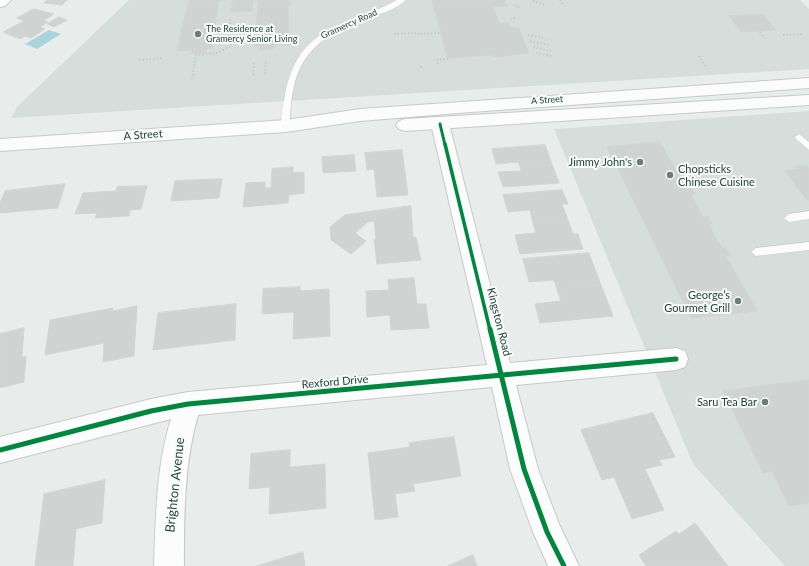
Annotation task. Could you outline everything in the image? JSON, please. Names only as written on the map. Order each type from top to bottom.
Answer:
[{"type":"main road","points":[[0,3],[4,0]]},
{"type":"main road","name":"A Street","points":[[286,126],[360,115],[471,106],[809,84]]},
{"type":"main road","name":"A Street","points":[[0,145],[286,126],[363,127],[440,124],[809,100]]},
{"type":"main road","name":"Kingston Road","points":[[440,124],[503,376],[524,469],[547,532],[564,566]]},
{"type":"main road","name":"Rexford Drive","points":[[0,450],[151,411],[188,404],[676,360]]},
{"type":"main road","name":"Brighton Avenue","points":[[169,566],[170,513],[177,442],[188,404]]},
{"type":"lane","name":"Gramercy Road","points":[[286,126],[286,106],[294,72],[309,45],[326,33],[402,0]]},
{"type":"lane","points":[[799,137],[809,147]]},
{"type":"lane","points":[[789,218],[809,215]]},
{"type":"lane","points":[[756,252],[809,246]]},
{"type":"path","points":[[560,0],[564,6]]},
{"type":"path","points":[[533,1],[544,4]]},
{"type":"path","points":[[515,5],[520,8]]},
{"type":"path","points":[[192,79],[196,55],[217,53],[231,46],[232,40],[230,18]]},
{"type":"path","points":[[510,20],[517,18]]},
{"type":"path","points":[[760,32],[765,38]]},
{"type":"path","points":[[394,34],[441,33]]},
{"type":"path","points":[[784,35],[804,34]]},
{"type":"path","points":[[528,35],[546,39]]},
{"type":"path","points":[[530,40],[548,44]]},
{"type":"path","points":[[533,47],[551,51]]},
{"type":"path","points":[[536,53],[551,56]]},
{"type":"path","points":[[699,56],[706,67]]},
{"type":"path","points":[[139,60],[162,58]]},
{"type":"path","points":[[438,64],[437,60],[448,59]]},
{"type":"path","points":[[265,74],[266,61]]},
{"type":"path","points":[[253,75],[254,62]]},
{"type":"shaded area","points":[[129,0],[800,0],[809,9],[809,69],[11,118],[17,107]]},
{"type":"shaded area","points":[[809,111],[809,566],[785,566],[693,464],[554,129]]},
{"type":"water","points":[[49,30],[61,34],[37,49],[25,44]]},
{"type":"building","points":[[47,0],[67,0],[62,5],[44,3]]},
{"type":"building","name":"The Residence at Gramercy Senior Living","points":[[189,0],[219,0],[212,49],[207,49],[206,53],[191,54],[192,50],[177,51]]},
{"type":"building","name":"The Residence at Gramercy Senior Living","points":[[233,0],[253,0],[252,11],[231,12]]},
{"type":"building","name":"The Residence at Gramercy Senior Living","points":[[259,0],[290,0],[290,6],[288,6],[289,45],[274,45],[274,49],[259,50],[259,46],[254,47]]},
{"type":"building","points":[[432,0],[505,0],[507,6],[493,7],[499,23],[508,23],[510,28],[518,27],[529,53],[493,57],[492,55],[448,58]]},
{"type":"building","points":[[34,9],[54,14],[44,20],[48,22],[40,27],[45,29],[31,38],[25,36],[20,39],[3,32],[24,21],[17,18]]},
{"type":"building","points":[[763,15],[776,30],[741,32],[729,16]]},
{"type":"building","points":[[59,17],[67,20],[54,27],[47,24]]},
{"type":"building","points":[[660,142],[687,189],[691,188],[695,194],[691,195],[703,217],[708,216],[712,224],[708,224],[722,248],[726,248],[731,256],[726,256],[757,311],[691,318],[607,147]]},
{"type":"building","points":[[545,145],[552,164],[520,166],[518,162],[496,164],[492,149]]},
{"type":"building","points":[[402,150],[408,195],[377,197],[374,169],[367,170],[365,153]]},
{"type":"building","points":[[354,155],[356,171],[323,173],[322,157]]},
{"type":"building","points":[[552,164],[559,183],[503,187],[498,172],[521,171],[520,166]]},
{"type":"building","points":[[806,165],[809,169],[809,200],[807,200],[785,171],[799,169],[796,166]]},
{"type":"building","points":[[293,167],[293,173],[304,172],[304,193],[289,195],[288,203],[243,207],[246,183],[265,182],[265,188],[271,188],[272,169]]},
{"type":"building","points":[[222,179],[219,198],[171,201],[175,181]]},
{"type":"building","points":[[65,184],[58,208],[0,213],[0,203],[5,191]]},
{"type":"building","points":[[147,186],[141,209],[130,210],[129,216],[95,218],[97,213],[75,214],[83,193],[116,191],[117,187]]},
{"type":"building","points":[[562,190],[568,204],[562,204],[568,220],[533,223],[530,210],[508,212],[503,195]]},
{"type":"building","points":[[411,206],[413,237],[416,237],[421,260],[377,264],[374,239],[376,239],[374,221],[368,222],[355,233],[366,241],[351,254],[331,240],[330,227],[345,215]]},
{"type":"building","points":[[568,220],[573,234],[578,234],[583,249],[520,254],[515,235],[536,233],[533,223]]},
{"type":"building","points":[[589,253],[601,285],[557,289],[554,280],[529,282],[523,259]]},
{"type":"building","points":[[414,278],[417,304],[426,304],[429,328],[391,330],[390,315],[367,317],[366,291],[389,290],[388,280]]},
{"type":"building","points":[[601,285],[613,316],[540,323],[535,304],[561,301],[557,289]]},
{"type":"building","points":[[300,287],[300,291],[329,289],[330,336],[293,339],[294,312],[262,314],[263,289]]},
{"type":"building","points":[[236,304],[235,340],[153,350],[158,313]]},
{"type":"building","points":[[137,306],[134,356],[103,362],[104,343],[45,355],[50,320],[113,308],[112,311]]},
{"type":"building","points":[[24,328],[22,357],[26,356],[24,382],[0,388],[0,334]]},
{"type":"building","points":[[809,380],[809,503],[789,506],[772,471],[763,473],[723,391]]},
{"type":"building","points":[[653,413],[675,457],[659,460],[662,465],[645,469],[664,510],[632,519],[614,477],[602,480],[581,430]]},
{"type":"building","points":[[454,437],[461,476],[413,484],[415,491],[395,494],[398,517],[375,520],[368,453],[410,447],[409,443]]},
{"type":"building","points":[[290,450],[290,467],[325,464],[326,508],[269,514],[270,487],[249,489],[251,454]]},
{"type":"building","points":[[105,480],[102,523],[76,529],[73,566],[35,566],[44,494]]},
{"type":"building","points":[[695,523],[728,566],[646,566],[639,555],[676,531],[679,534]]},
{"type":"building","points":[[303,552],[305,566],[257,566]]},
{"type":"building","points":[[473,555],[477,566],[448,566]]},
{"type":"cycle path","points":[[440,124],[524,469],[547,532],[564,566]]},
{"type":"cycle path","points":[[0,450],[151,411],[188,404],[676,359]]},
{"type":"place","name":"The Residence at Gramercy Senior Living","points":[[198,34]]},
{"type":"place","name":"Jimmy John's","points":[[640,162]]},
{"type":"place","name":"Chopsticks Chinese Cuisine","points":[[670,175]]},
{"type":"place","name":"George’s Gourmet Grill","points":[[738,301]]},
{"type":"place","name":"Saru Tea Bar","points":[[765,402]]}]
